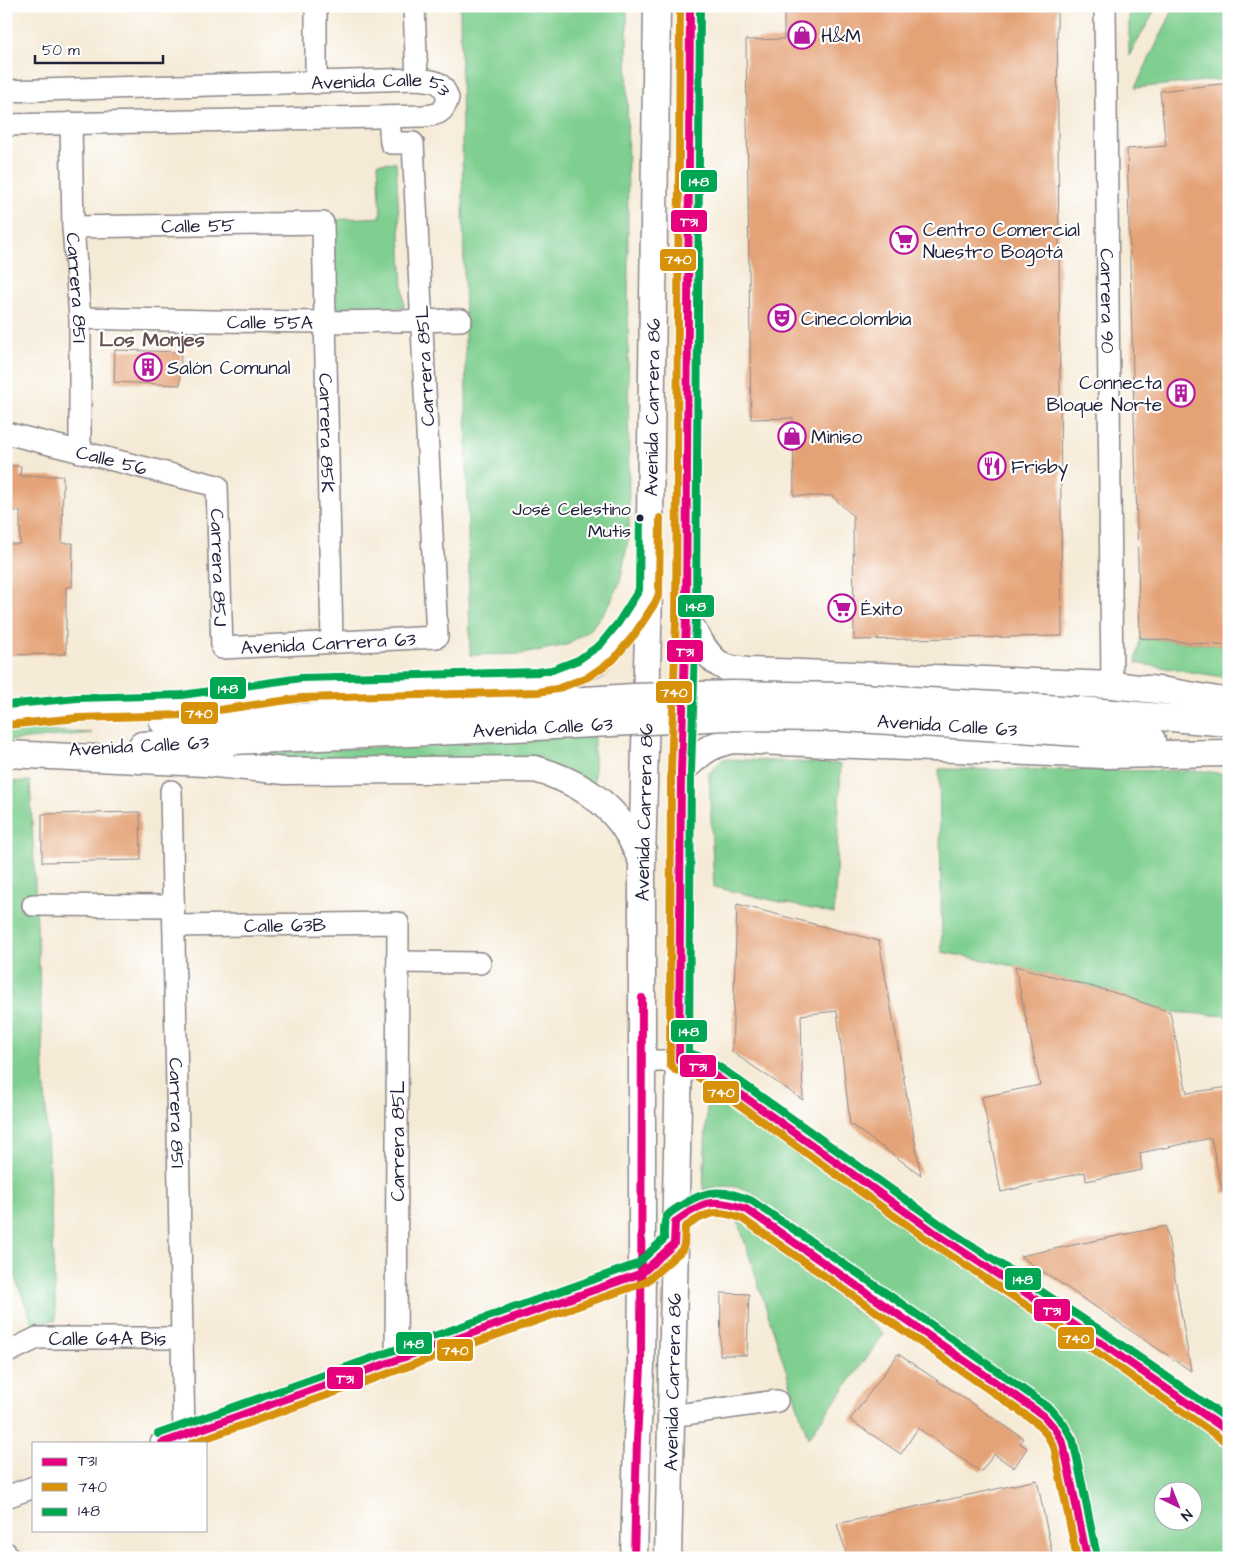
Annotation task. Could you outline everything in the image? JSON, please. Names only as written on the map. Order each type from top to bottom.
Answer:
[{"type":"main road","name":"Avenida Carrera 86","points":[[634,1558],[641,1367],[642,863],[649,592],[657,6]]},
{"type":"main road","name":"Avenida Carrera 86","points":[[668,1558],[678,1061],[681,770],[686,618],[690,6]]},
{"type":"main road","points":[[6,715],[77,708],[183,705],[301,688],[552,681],[570,676],[586,668],[605,654],[628,628],[649,592]]},
{"type":"main road","points":[[686,618],[708,653],[716,662],[730,669],[1112,685],[1166,691],[1229,702]]},
{"type":"main road","name":"Avenida Calle 63","points":[[6,753],[234,731],[634,697],[733,694],[846,696],[1079,722],[1229,723]]},
{"type":"main road","name":"Avenida Calle 63","points":[[6,720],[110,723],[234,731]]},
{"type":"main road","name":"Avenida Calle 63","points":[[1079,722],[1147,739],[1229,752]]},
{"type":"main road","points":[[681,770],[701,752],[711,746],[720,742],[734,740],[1104,755],[1229,752]]},
{"type":"main road","points":[[6,753],[206,763],[285,771],[535,769],[569,781],[607,807],[629,834],[642,863]]},
{"type":"street","points":[[316,6],[316,83]]},
{"type":"street","points":[[414,6],[418,79]]},
{"type":"street","name":"Carrera 90","points":[[1105,6],[1112,685]]},
{"type":"street","name":"Avenida Calle 53","points":[[6,91],[418,79],[435,81],[446,90],[448,98],[443,110],[429,116],[6,124]]},
{"type":"street","name":"Carrera 85L","points":[[389,117],[391,143],[413,143],[436,637]]},
{"type":"street","name":"Carrera 85I","points":[[71,123],[73,227],[80,318],[80,452]]},
{"type":"street","name":"Calle 55","points":[[73,227],[323,223]]},
{"type":"street","name":"Carrera 85K","points":[[323,223],[332,642]]},
{"type":"street","name":"Calle 55A","points":[[80,318],[325,322],[461,320]]},
{"type":"street","name":"Calle 56","points":[[6,433],[217,486]]},
{"type":"street","name":"Carrera 85J","points":[[217,486],[222,648]]},
{"type":"street","name":"Avenida Carrera 63","points":[[222,648],[436,637]]},
{"type":"street","name":"Carrera 85I","points":[[171,791],[184,1434]]},
{"type":"street","name":"Calle 63B","points":[[33,905],[174,916],[398,923]]},
{"type":"street","name":"Carrera 85L","points":[[396,1360],[398,923]]},
{"type":"street","points":[[398,962],[480,963]]},
{"type":"street","points":[[642,1061],[678,1061],[698,1066],[718,1078],[941,1237],[1091,1336],[1229,1432]]},
{"type":"street","points":[[164,1442],[642,1273],[703,1203],[715,1201],[731,1202],[746,1209],[1044,1416],[1064,1443],[1087,1558]]},
{"type":"street","name":"Calle 64A Bis","points":[[6,1353],[37,1338],[182,1338]]},
{"type":"street","points":[[670,1416],[777,1401]]},
{"type":"street","points":[[6,1497],[32,1489]]},
{"type":"street","points":[[6,1553],[9,1558]]},
{"type":"green space","points":[[460,6],[627,6],[629,535],[620,582],[609,605],[590,630],[566,645],[522,654],[470,655]]},
{"type":"green space","points":[[1129,6],[1154,6],[1154,12],[1129,56]]},
{"type":"green space","points":[[1175,6],[1229,6],[1226,79],[1135,88]]},
{"type":"green space","points":[[396,162],[404,307],[337,311],[332,220],[381,217],[378,163]]},
{"type":"green space","points":[[1140,638],[1229,646],[1229,678],[1136,663]]},
{"type":"green space","points":[[6,729],[92,733],[6,741]]},
{"type":"green space","points":[[594,736],[594,783],[225,755]]},
{"type":"green space","points":[[723,759],[841,764],[834,914],[714,887],[709,773]]},
{"type":"green space","points":[[939,769],[1205,771],[1229,775],[1229,1016],[1170,1012],[1112,992],[1015,966],[942,952]]},
{"type":"green space","points":[[30,781],[56,1320],[33,1324],[6,1254],[6,782]]},
{"type":"green space","points":[[708,1085],[1016,1300],[1139,1381],[1229,1444],[1229,1558],[1100,1558],[1080,1457],[1072,1433],[1063,1421],[1051,1410],[747,1190],[736,1187],[715,1187],[703,1190]]},
{"type":"green space","points":[[737,1218],[884,1334],[808,1438]]},
{"type":"building","name":"Centro Comercial Nuestro Bogotá","points":[[796,6],[1057,6],[1062,636],[854,640],[853,516],[832,496],[794,496],[793,418],[751,419],[746,40],[784,39],[784,13],[796,13]]},
{"type":"building","name":"Connecta Bloque Norte","points":[[1229,83],[1229,646],[1140,638],[1127,149],[1166,146],[1160,91]]},
{"type":"building","name":"Salón Comunal","points":[[115,350],[181,352],[180,385],[114,382]]},
{"type":"building","points":[[6,466],[21,466],[20,476],[63,476],[62,543],[73,543],[72,587],[66,587],[66,654],[6,655],[6,544],[20,544],[20,511],[6,511]]},
{"type":"building","points":[[140,812],[141,860],[42,862],[42,814]]},
{"type":"building","points":[[737,904],[879,941],[921,1175],[850,1124],[837,1011],[801,1015],[803,1100],[732,1052]]},
{"type":"building","points":[[1015,966],[1112,992],[1170,1012],[1187,1093],[1229,1087],[1229,1192],[1223,1193],[1211,1138],[1140,1153],[1142,1170],[1086,1181],[1085,1172],[1001,1192],[982,1097],[1040,1085]]},
{"type":"building","points":[[1166,1226],[1191,1371],[1020,1256]]},
{"type":"building","points":[[721,1293],[749,1294],[747,1355],[720,1355]]},
{"type":"building","points":[[898,1354],[1023,1438],[1020,1443],[1027,1448],[1014,1468],[994,1454],[981,1472],[918,1428],[901,1454],[850,1420]]},
{"type":"building","points":[[1037,1480],[1053,1558],[848,1558],[837,1524]]},
{"type":"transit line","name":"740","points":[[680,6],[676,618],[671,771],[670,1065],[675,1070],[694,1075],[713,1086],[935,1245],[1085,1344],[1223,1440]]},
{"type":"transit line","name":"T31","points":[[690,6],[686,618],[681,771],[679,1061],[698,1066],[718,1078],[941,1237],[1091,1336],[1229,1432]]},
{"type":"transit line","name":"148","points":[[700,6],[696,618],[691,771],[689,1053],[702,1057],[724,1070],[947,1229],[1097,1328],[1229,1420]]},
{"type":"transit line","name":"148","points":[[6,705],[77,698],[182,695],[301,678],[537,672],[552,670],[578,660],[600,645],[618,623],[639,590],[640,518]]},
{"type":"transit line","name":"740","points":[[7,725],[78,718],[184,715],[302,698],[538,692],[557,689],[588,677],[613,660],[634,635],[655,603],[659,594],[660,518]]},
{"type":"transit line","name":"T31","points":[[634,1558],[641,1367],[642,998]]},
{"type":"transit line","name":"148","points":[[158,1434],[637,1264],[664,1239],[665,1221],[670,1213],[699,1196],[716,1193],[733,1194],[752,1201],[1051,1409],[1063,1423],[1073,1440],[1097,1556]]},
{"type":"transit line","name":"T31","points":[[165,1442],[642,1273],[674,1244],[675,1222],[701,1206],[724,1203],[746,1209],[1044,1416],[1055,1429],[1063,1443],[1087,1558]]},
{"type":"transit line","name":"740","points":[[195,1442],[646,1282],[682,1250],[685,1227],[706,1215],[718,1213],[741,1218],[1037,1423],[1054,1447],[1077,1558]]},
{"type":"place","name":"H&M","points":[[802,35]]},
{"type":"place","name":"Centro Comercial Nuestro Bogotá","points":[[904,240]]},
{"type":"place","name":"Cinecolombia","points":[[782,318]]},
{"type":"place","name":"Salón Comunal","points":[[148,367]]},
{"type":"place","name":"Connecta Bloque Norte","points":[[1181,393]]},
{"type":"place","name":"Miniso","points":[[792,436]]},
{"type":"place","name":"Frisby","points":[[992,466]]},
{"type":"place","name":"José Celestino Mutis","points":[[640,518]]},
{"type":"place","name":"Éxito","points":[[842,608]]},
{"type":"district","name":"Los Monjes","points":[[152,339]]}]
